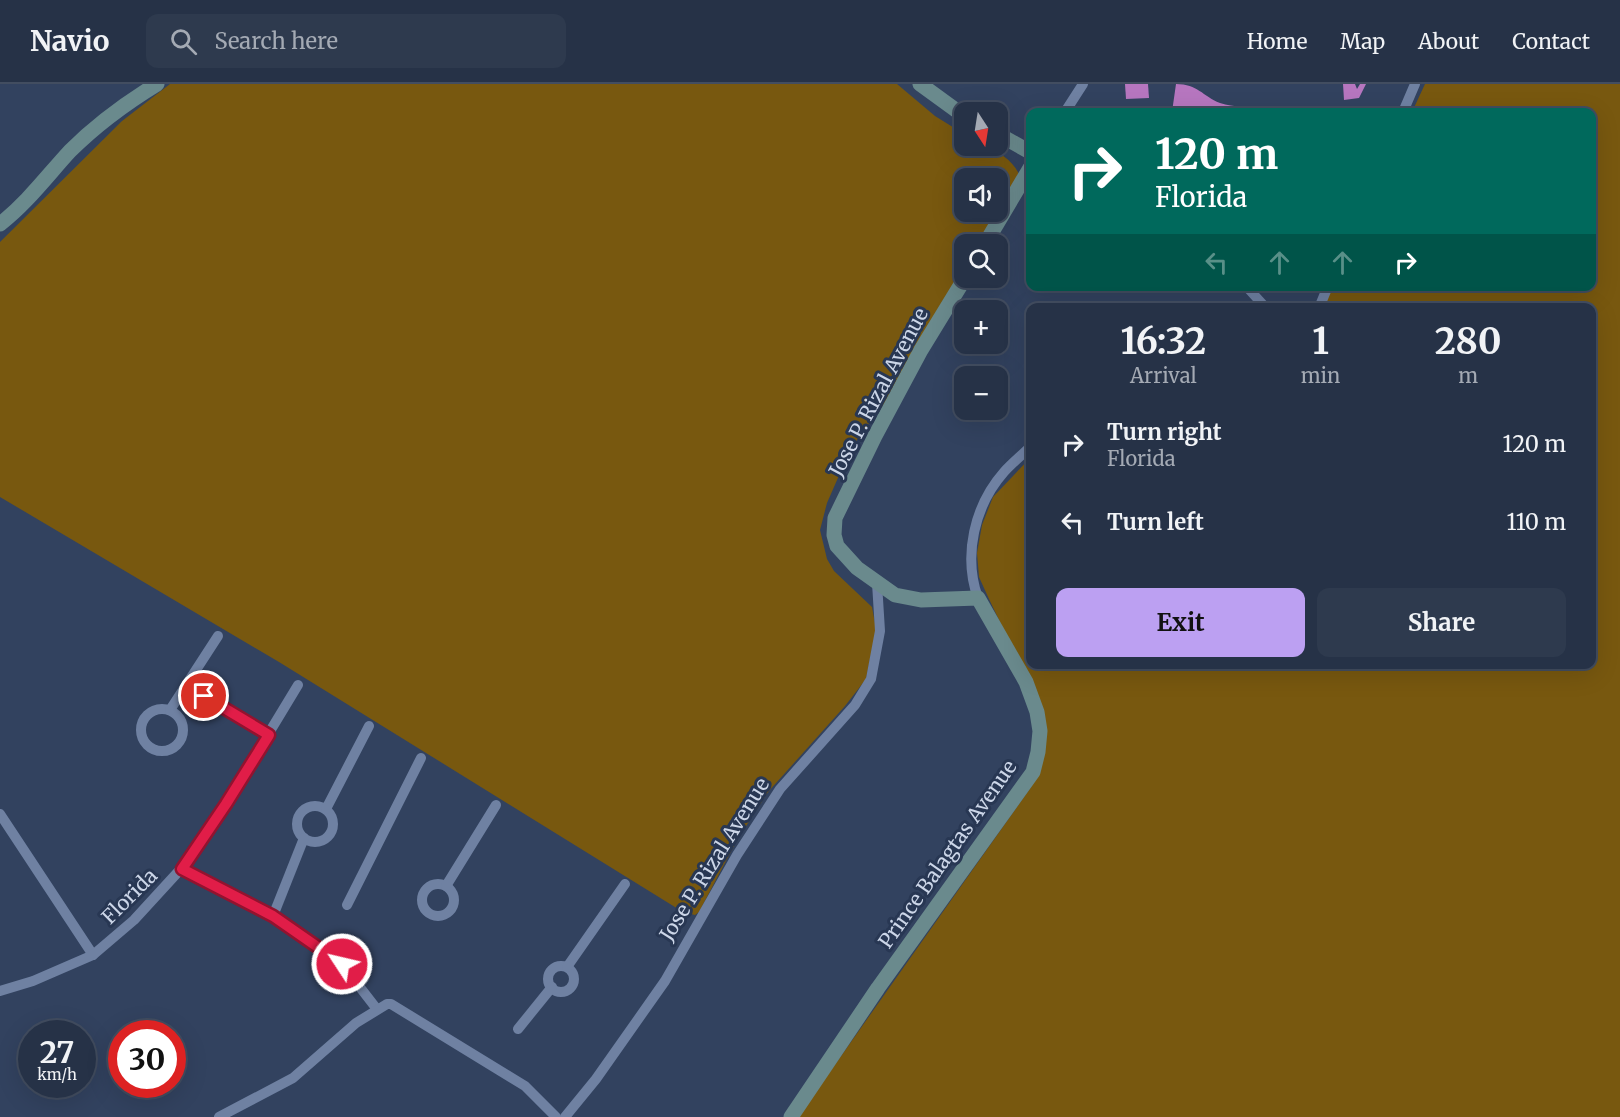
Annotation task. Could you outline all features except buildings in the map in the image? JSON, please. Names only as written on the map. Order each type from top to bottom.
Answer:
[{"type":"main road","points":[[0,224],[26,201],[69,152],[94,129],[158,84]]},
{"type":"main road","points":[[920,84],[954,109]]},
{"type":"main road","points":[[1008,140],[1026,150]]},
{"type":"main road","points":[[991,234],[1026,175]]},
{"type":"main road","name":"Jose P. Rizal Avenue","points":[[959,288],[921,350],[875,436],[835,518],[834,535],[837,546],[857,568],[895,595],[908,599],[978,598]]},
{"type":"main road","name":"Prince Balagtas Avenue","points":[[791,1117],[878,988],[1033,772],[1038,753],[1040,730],[1037,712],[1018,668],[978,598]]},
{"type":"street","points":[[1068,108],[1083,84]]},
{"type":"street","points":[[1405,108],[1415,84]]},
{"type":"street","points":[[1251,291],[1261,303]]},
{"type":"street","points":[[978,598],[971,569],[972,541],[980,511],[1003,474],[1026,451]]},
{"type":"street","name":"Jose P. Rizal Avenue","points":[[565,1117],[596,1079],[665,981],[737,855],[780,789],[855,705],[871,679],[880,631],[877,583]]},
{"type":"street","points":[[170,710],[218,636]]},
{"type":"street","name":"Florida","points":[[0,991],[33,981],[93,955],[134,920],[182,869],[226,804],[298,685]]},
{"type":"street","points":[[187,686],[269,735]]},
{"type":"street","points":[[170,710],[182,721],[182,737],[171,749],[156,750],[144,740],[141,734],[142,723],[153,711],[170,710]]},
{"type":"street","points":[[326,809],[369,726]]},
{"type":"street","points":[[347,905],[421,758]]},
{"type":"street","points":[[446,886],[496,805]]},
{"type":"street","points":[[312,806],[326,809],[333,821],[330,834],[318,841],[304,838],[297,826],[300,813],[312,806]]},
{"type":"street","points":[[0,814],[93,955]]},
{"type":"street","points":[[273,916],[304,838]]},
{"type":"street","points":[[182,869],[273,916],[342,964],[376,1008]]},
{"type":"street","points":[[567,967],[625,884]]},
{"type":"street","points":[[558,966],[567,967],[573,973],[572,986],[560,992],[552,987],[548,979],[551,971],[558,966]]},
{"type":"street","points":[[518,1029],[552,987]]},
{"type":"street","points":[[219,1117],[292,1078],[376,1008],[391,1004],[525,1086],[556,1117]]},
{"type":"shaded area","points":[[170,84],[897,84],[935,116],[954,128],[954,156],[1003,156],[1010,161],[1019,175],[1008,196],[1008,168],[954,168],[954,222],[994,222],[987,234],[954,234],[956,288],[895,389],[851,448],[827,503],[820,530],[827,559],[834,571],[872,607],[876,629],[866,679],[845,706],[768,792],[737,840],[699,912],[695,915],[683,912],[279,662],[0,497],[0,242],[122,121]]},
{"type":"shaded area","points":[[1125,84],[1148,84],[1149,98],[1126,99]]},
{"type":"shaded area","points":[[1176,84],[1195,88],[1220,103],[1252,108],[1173,108]]},
{"type":"shaded area","points":[[1343,84],[1355,84],[1357,89],[1360,84],[1366,84],[1359,98],[1344,100]]},
{"type":"shaded area","points":[[1425,84],[1620,84],[1620,1117],[798,1117],[1031,787],[1040,706],[979,577],[977,553],[982,525],[993,497],[1026,462],[1026,669],[1596,669],[1596,303],[1325,303],[1331,291],[1596,291],[1596,108],[1414,108]]},
{"type":"route","points":[[204,696],[269,735],[182,869],[273,916],[342,964]]}]
